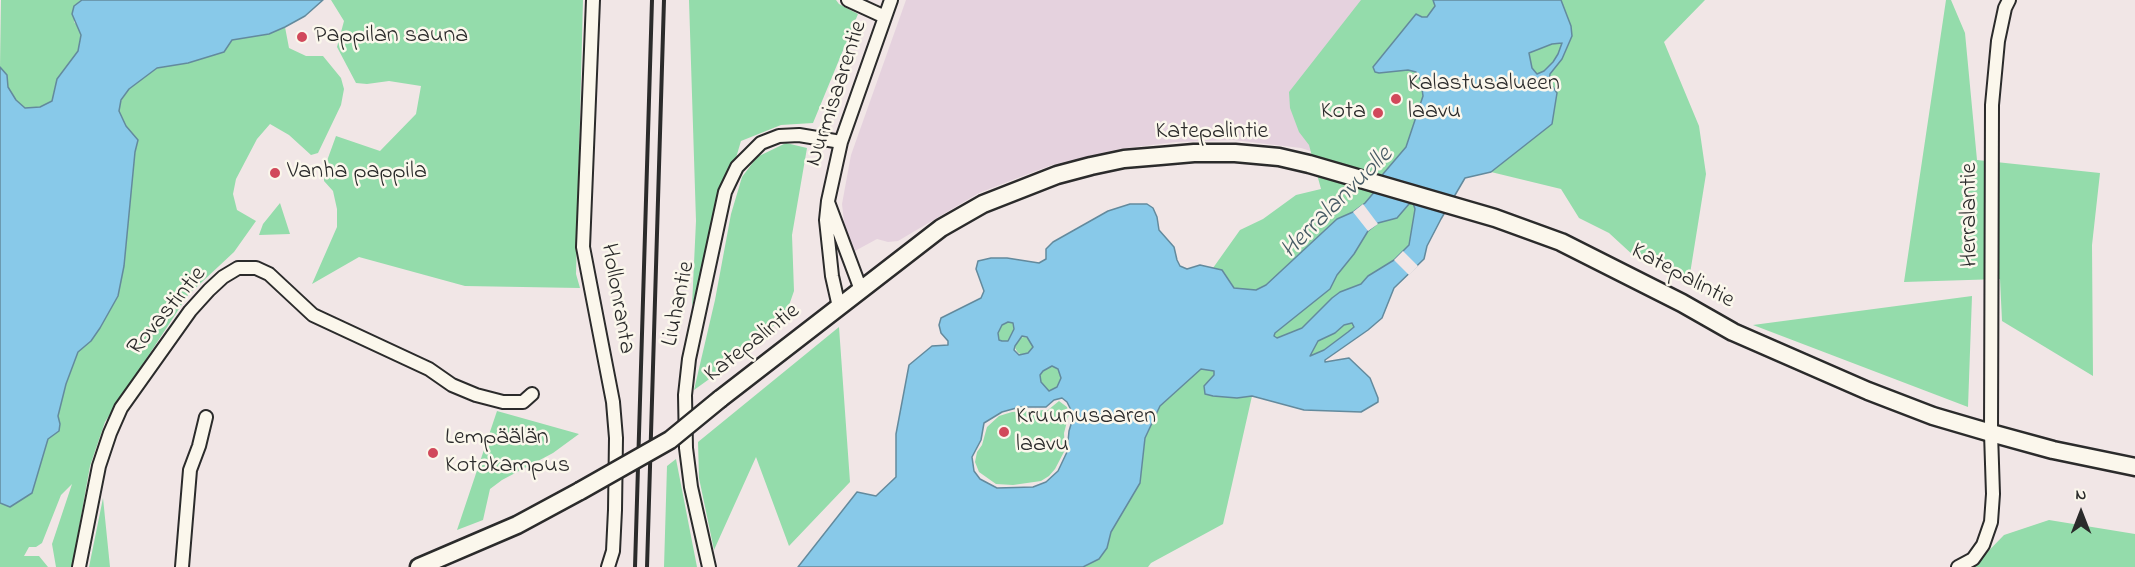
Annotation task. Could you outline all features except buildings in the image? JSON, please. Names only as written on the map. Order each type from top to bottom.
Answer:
[{"type":"street","name":"Hollonranta","points":[[593,0],[583,247],[613,402],[616,438],[613,551],[608,567]]},
{"type":"street","points":[[848,0],[885,17]]},
{"type":"street","name":"Nurmisaarentie","points":[[839,307],[830,265],[826,220],[828,201],[841,142],[891,0]]},
{"type":"street","name":"Herralantie","points":[[1958,567],[1973,559],[1988,535],[1994,494],[1991,433],[1992,105],[1998,41],[2009,0]]},
{"type":"street","name":"Liuhantie","points":[[709,567],[691,487],[686,448],[685,394],[689,359],[725,192],[737,167],[761,143],[779,136],[799,135],[841,142]]},
{"type":"street","name":"Katepalintie","points":[[419,567],[517,525],[670,440],[941,228],[983,204],[1057,175],[1091,166],[1124,159],[1194,153],[1235,153],[1279,157],[1344,173],[1495,218],[1561,242],[1682,303],[1733,332],[1868,391],[1933,416],[1991,433],[2053,450],[2135,467]]},
{"type":"street","name":"Nurmisaarentie","points":[[828,201],[861,290]]},
{"type":"street","name":"Rovastintie","points":[[79,567],[99,466],[121,408],[190,311],[216,283],[238,268],[256,268],[269,274],[313,315],[429,369],[452,385],[476,395],[503,402],[523,402],[532,394]]},
{"type":"street","points":[[182,567],[190,470],[206,417]]},
{"type":"shaded area","points":[[906,0],[1433,0],[1383,174],[1301,148],[1233,140],[1176,142],[1119,149],[1052,165],[1015,179],[979,193],[898,241],[888,242],[877,239],[853,252],[844,222],[842,204],[851,155]]},
{"type":"green space","points":[[1,0],[82,0],[79,2],[74,22],[79,27],[81,35],[78,51],[57,79],[52,101],[40,107],[25,108],[16,101],[8,87],[7,75],[0,67]]},
{"type":"green space","points":[[331,0],[583,0],[576,274],[580,288],[465,286],[359,257],[312,284],[337,227],[337,209],[333,191],[324,181],[324,169],[336,136],[380,151],[416,114],[421,86],[389,81],[356,83],[337,47],[344,21]]},
{"type":"green space","points":[[689,0],[836,0],[858,14],[813,123],[781,125],[741,141],[692,306],[696,221]]},
{"type":"green space","points":[[1361,0],[1705,0],[1664,42],[1699,126],[1706,174],[1689,280],[1634,256],[1609,233],[1579,218],[1561,189],[1491,172],[1465,178],[1427,246],[1424,259],[1394,288],[1382,318],[1368,330],[1327,357],[1324,362],[1259,343],[1234,288],[1222,270],[1213,268],[1240,230],[1263,219],[1296,195],[1321,189],[1309,145],[1299,132],[1290,108],[1289,92]]},
{"type":"green space","points":[[1946,0],[1951,0],[1965,33],[1977,160],[2100,173],[2092,245],[2093,376],[2002,321],[2000,279],[1904,282]]},
{"type":"green space","points":[[285,27],[289,48],[306,56],[323,56],[341,78],[344,89],[341,105],[318,153],[311,155],[289,135],[270,124],[257,139],[236,179],[233,194],[237,210],[256,221],[234,252],[188,295],[105,422],[90,466],[72,567],[56,567],[52,544],[72,484],[61,495],[42,543],[36,547],[29,547],[24,556],[39,556],[48,567],[0,567],[0,503],[10,507],[32,493],[48,439],[60,424],[58,416],[78,351],[91,341],[118,296],[124,266],[138,141],[126,126],[119,111],[121,101],[129,89],[157,68],[188,63],[205,57],[232,40],[269,34]]},
{"type":"green space","points":[[786,143],[807,148],[792,235],[794,291],[786,314],[740,357],[694,390],[715,300],[731,214],[742,177],[757,157]]},
{"type":"green space","points":[[280,203],[290,234],[259,235],[263,224]]},
{"type":"green space","points":[[1972,296],[1968,407],[1753,325]]},
{"type":"green space","points":[[1008,322],[1013,323],[1014,329],[1008,341],[999,340],[998,333],[1002,325]]},
{"type":"green space","points":[[839,327],[850,482],[789,546],[756,457],[714,550],[699,478],[698,442]]},
{"type":"green space","points":[[1024,337],[1030,340],[1033,346],[1030,352],[1024,355],[1018,352],[1015,346],[1018,340]]},
{"type":"green space","points":[[1052,366],[1058,369],[1061,378],[1057,387],[1049,391],[1041,382],[1040,375]]},
{"type":"green space","points":[[1201,369],[1214,371],[1214,375],[1204,386],[1237,398],[1252,396],[1223,524],[1151,563],[1148,567],[1083,567],[1099,559],[1107,548],[1111,532],[1140,483],[1145,438],[1160,406]]},
{"type":"green space","points":[[1059,401],[1067,407],[1069,414],[1064,433],[1065,450],[1049,476],[1041,481],[1013,485],[996,484],[979,472],[975,462],[977,452],[982,445],[987,427],[999,416],[1012,412],[1048,410]]},
{"type":"green space","points":[[497,411],[579,434],[553,453],[502,480],[490,489],[483,520],[457,530]]},
{"type":"green space","points":[[676,459],[697,567],[664,567],[667,466]]},
{"type":"green space","points":[[103,498],[110,567],[89,567]]},
{"type":"green space","points":[[2049,520],[2135,534],[2135,567],[1973,567],[2004,535]]},
{"type":"water","points":[[82,0],[323,0],[305,16],[269,34],[232,40],[224,52],[188,63],[157,68],[129,89],[121,100],[119,111],[126,126],[138,140],[124,266],[118,296],[91,341],[78,352],[66,384],[58,416],[59,431],[48,439],[32,493],[10,507],[0,503],[0,67],[7,75],[8,87],[16,100],[25,108],[40,107],[52,101],[57,79],[78,51],[81,35],[72,14],[74,6]]},
{"type":"water","points":[[1433,0],[1561,0],[1571,26],[1572,36],[1562,59],[1550,74],[1549,81],[1557,93],[1552,124],[1491,172],[1465,178],[1427,246],[1424,259],[1394,288],[1382,318],[1325,360],[1325,362],[1349,358],[1370,378],[1378,402],[1361,412],[1304,410],[1252,396],[1237,398],[1213,396],[1205,394],[1204,386],[1214,375],[1214,371],[1201,369],[1160,406],[1145,438],[1140,483],[1111,532],[1107,548],[1099,559],[1083,567],[798,567],[857,492],[876,496],[896,477],[896,434],[909,365],[932,346],[948,345],[948,341],[941,333],[939,325],[941,318],[981,298],[984,291],[976,269],[978,261],[1007,258],[1039,263],[1046,259],[1046,249],[1053,242],[1108,211],[1130,204],[1147,204],[1153,208],[1159,230],[1174,247],[1180,266],[1187,269],[1200,265],[1222,270],[1234,288],[1256,290],[1266,285],[1337,219],[1353,212],[1365,203],[1376,190],[1383,174],[1406,147],[1423,96],[1421,81],[1416,72],[1408,70],[1379,73],[1375,72],[1373,67],[1416,14],[1427,17],[1435,6]],"holes":[[[1562,43],[1553,62],[1537,74],[1532,68],[1529,53],[1552,44]],[[1413,203],[1415,209],[1409,245],[1394,260],[1368,276],[1361,284],[1340,292],[1302,328],[1277,338],[1274,336],[1330,289],[1337,275],[1354,254],[1368,231],[1378,223],[1397,218],[1409,204]],[[1008,322],[1013,323],[1014,329],[1008,341],[999,340],[998,333],[1002,325]],[[1352,323],[1354,327],[1324,350],[1310,356],[1318,341],[1335,333],[1344,325]],[[1022,336],[1027,337],[1033,347],[1028,353],[1019,355],[1014,350]],[[1052,366],[1058,369],[1061,378],[1057,387],[1049,391],[1041,382],[1040,375]],[[1062,398],[1072,412],[1067,452],[1058,471],[1046,482],[1033,487],[997,488],[980,479],[974,471],[972,457],[981,440],[984,423],[1002,412],[1020,407],[1046,407],[1054,400]]]},
{"type":"pier","points":[[1363,204],[1378,224],[1368,231],[1353,212]]},
{"type":"pier","points":[[1403,251],[1418,266],[1409,275],[1394,260]]},
{"type":"railway","points":[[635,567],[652,0]]},
{"type":"railway","points":[[647,567],[664,0]]},
{"type":"place","name":"Pappilan sauna","points":[[302,37]]},
{"type":"place","name":"Kalastusalueen laavu","points":[[1396,99]]},
{"type":"place","name":"Kota","points":[[1378,113]]},
{"type":"place","name":"Vanha pappila","points":[[275,173]]},
{"type":"place","name":"Kruunusaaren laavu","points":[[1004,432]]},
{"type":"place","name":"Lempäälän Kotokampus","points":[[433,453]]},
{"type":"water label","name":"Herralanvuolle","points":[[1338,204]]}]
